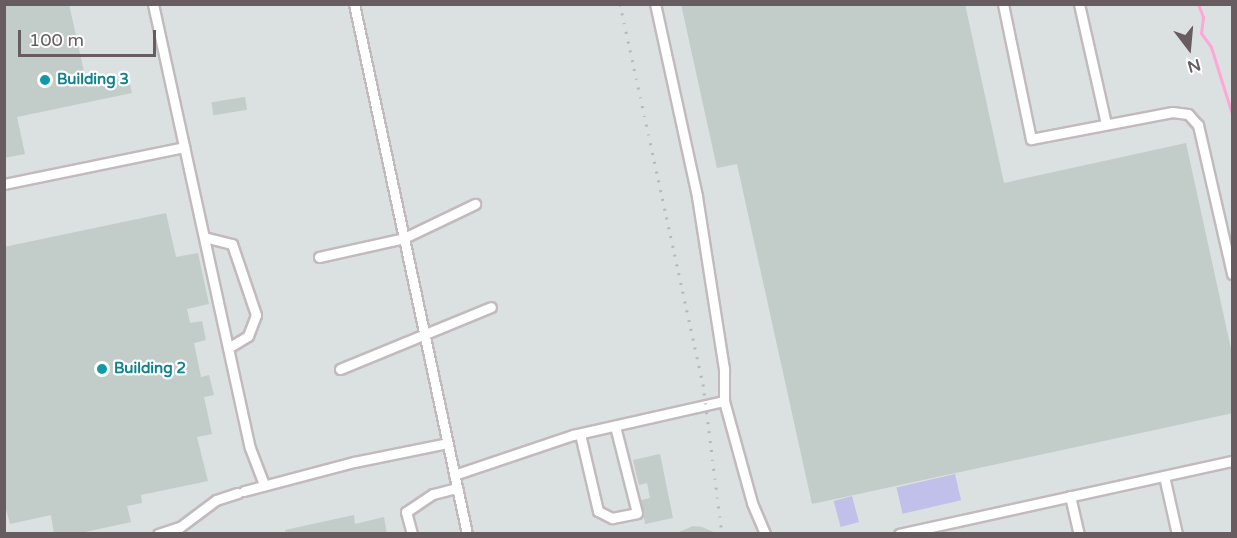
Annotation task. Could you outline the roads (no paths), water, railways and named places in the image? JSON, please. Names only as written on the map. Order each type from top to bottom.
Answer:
[{"type":"lane","points":[[153,4],[250,449],[264,485]]},
{"type":"lane","points":[[354,4],[467,534]]},
{"type":"lane","points":[[655,4],[697,196],[724,369],[724,401],[752,503],[765,534]]},
{"type":"lane","points":[[1003,4],[1031,139],[1172,112],[1188,114],[1198,125],[1233,274]]},
{"type":"lane","points":[[1079,4],[1106,124]]},
{"type":"lane","points":[[4,184],[184,147]]},
{"type":"lane","points":[[319,257],[404,238],[475,204]]},
{"type":"lane","points":[[204,237],[232,244],[256,315],[248,336],[228,348]]},
{"type":"lane","points":[[340,369],[491,307]]},
{"type":"lane","points":[[454,476],[580,434],[724,401]]},
{"type":"lane","points":[[580,434],[598,511],[612,518],[637,513],[615,426]]},
{"type":"lane","points":[[158,534],[180,527],[216,500],[241,492],[447,443]]},
{"type":"lane","points":[[899,534],[917,532],[1233,461]]},
{"type":"lane","points":[[1164,476],[1178,534]]},
{"type":"lane","points":[[412,534],[406,512],[434,494],[457,488]]},
{"type":"lane","points":[[1070,496],[1079,534]]},
{"type":"waterway","points":[[1198,4],[1203,17],[1201,33],[1211,47],[1232,114]]},
{"type":"railway","points":[[620,4],[703,384],[722,534]]},
{"type":"place","name":"Building 3","points":[[45,80]]},
{"type":"place","name":"Building 2","points":[[102,369]]}]
